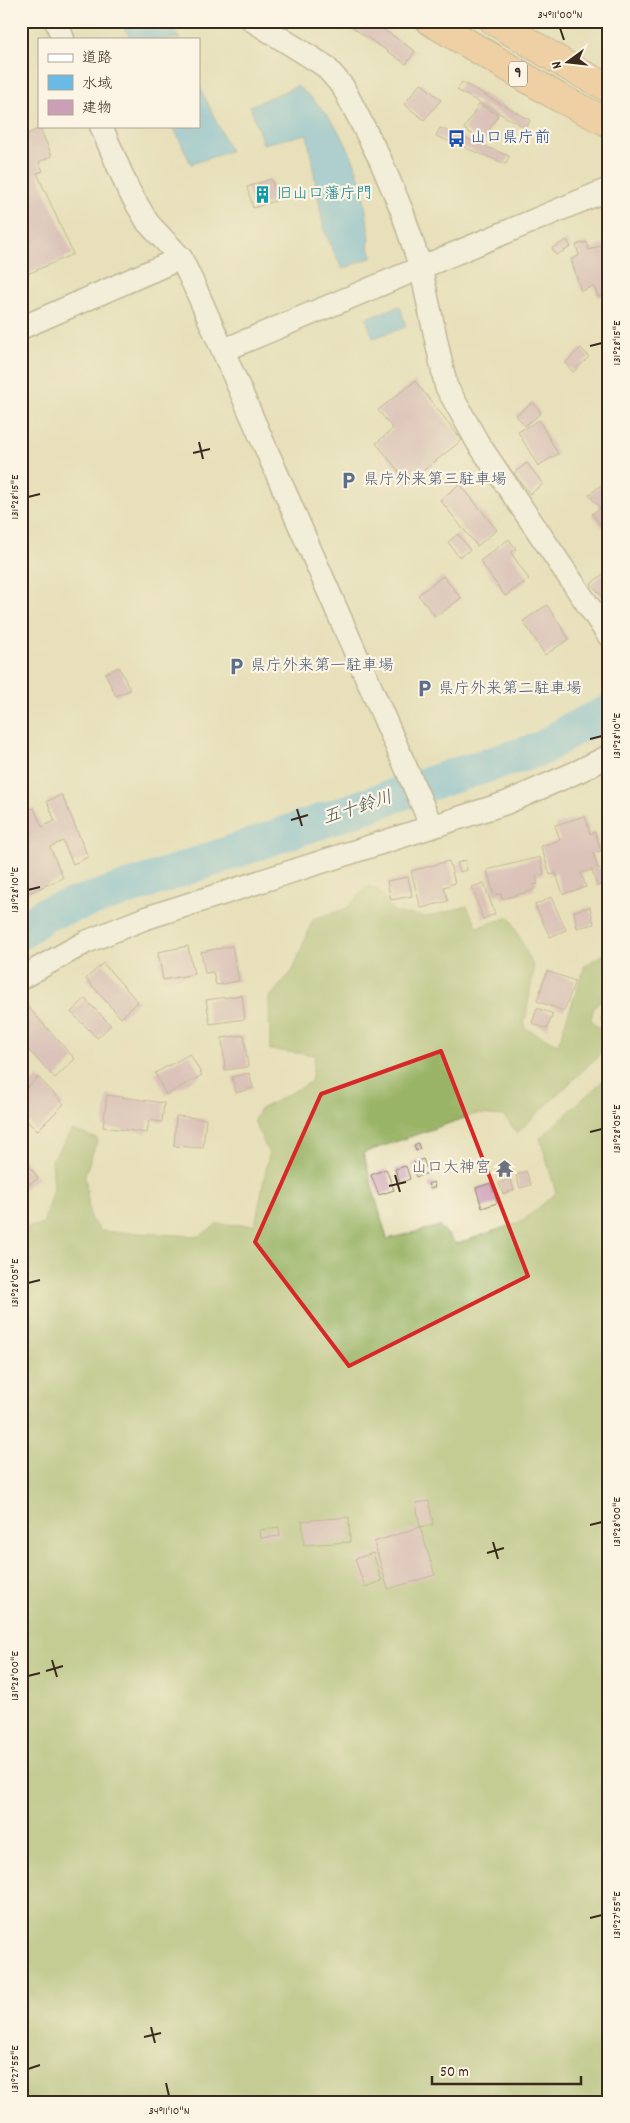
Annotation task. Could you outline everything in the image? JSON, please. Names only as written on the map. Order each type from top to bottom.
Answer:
[{"type":"highway","name":"9","points":[[430,21],[558,97],[609,124]]},
{"type":"highway","name":"9","points":[[494,21],[571,68],[609,88]]},
{"type":"street","points":[[56,21],[63,38]]},
{"type":"street","points":[[252,21],[325,66],[343,87],[380,159],[402,211],[420,269],[446,386],[478,443],[609,636]]},
{"type":"street","points":[[102,128],[128,189],[148,223],[181,258],[224,350],[254,424],[432,827]]},
{"type":"street","points":[[224,350],[609,189]]},
{"type":"street","points":[[21,328],[181,258]]},
{"type":"street","points":[[21,978],[86,942],[146,918],[506,803],[609,756]]},
{"type":"highlighted area","points":[[441,1051],[528,1276],[349,1366],[255,1242],[321,1094]]},
{"type":"green space","points":[[368,886],[378,890],[394,912],[427,917],[467,906],[477,927],[510,917],[534,968],[524,1028],[558,1044],[585,965],[609,951],[609,991],[594,1007],[591,1019],[609,1040],[609,1046],[517,1133],[504,1116],[476,1114],[363,1153],[387,1239],[440,1226],[456,1244],[523,1221],[556,1193],[540,1138],[609,1075],[609,2102],[21,2102],[21,1229],[43,1224],[54,1189],[52,1160],[72,1130],[98,1139],[85,1174],[90,1218],[101,1231],[200,1236],[217,1224],[255,1225],[269,1154],[254,1121],[259,1110],[311,1082],[315,1055],[270,1050],[269,998],[293,970],[313,919],[347,908]]},
{"type":"water","points":[[118,21],[167,21],[179,38],[131,38]]},
{"type":"water","points":[[297,86],[318,105],[336,127],[355,164],[361,184],[370,238],[368,246],[373,257],[342,269],[324,230],[307,134],[263,144],[250,106]]},
{"type":"water","points":[[200,87],[230,151],[191,164],[174,128],[200,128]]},
{"type":"water","points":[[400,306],[406,327],[373,338],[366,318]]},
{"type":"building","points":[[351,21],[371,21],[415,51],[406,64],[349,25]]},
{"type":"building","points":[[462,82],[530,120],[526,128],[457,90]]},
{"type":"building","points":[[421,83],[441,100],[424,120],[404,104]]},
{"type":"building","points":[[479,104],[498,115],[483,141],[464,129]]},
{"type":"building","points":[[24,128],[27,134],[40,128],[52,156],[39,162],[43,171],[37,173],[73,254],[21,277],[21,129]]},
{"type":"building","points":[[440,128],[509,156],[506,164],[436,136]]},
{"type":"building","name":"旧山口藩庁門","points":[[271,179],[278,200],[253,208],[247,187]]},
{"type":"building","points":[[567,240],[571,247],[556,255],[552,248]]},
{"type":"building","points":[[587,242],[589,250],[609,243],[609,307],[604,295],[598,297],[594,286],[581,291],[571,259],[579,256],[576,245]]},
{"type":"building","points":[[581,348],[589,357],[573,372],[565,363]]},
{"type":"building","points":[[415,381],[462,440],[408,483],[376,443],[393,429],[378,410]]},
{"type":"building","points":[[533,402],[541,413],[525,426],[516,415]]},
{"type":"building","points":[[539,420],[558,454],[538,466],[518,432]]},
{"type":"building","points":[[527,463],[543,484],[530,494],[514,473]]},
{"type":"building","points":[[606,481],[609,484],[609,522],[602,527],[592,514],[600,508],[589,495]]},
{"type":"building","points":[[460,484],[497,530],[477,546],[440,500]]},
{"type":"building","points":[[458,534],[470,550],[459,557],[448,542]]},
{"type":"building","points":[[509,539],[516,549],[511,553],[529,579],[505,596],[480,561]]},
{"type":"building","points":[[609,569],[609,604],[591,584]]},
{"type":"building","points":[[443,576],[461,598],[436,617],[418,595]]},
{"type":"building","points":[[547,605],[569,639],[545,655],[523,621]]},
{"type":"building","points":[[119,667],[130,690],[116,696],[105,673]]},
{"type":"building","points":[[62,795],[88,857],[73,864],[63,841],[50,847],[63,878],[21,896],[21,796],[27,810],[34,808],[42,827],[55,821],[47,801]]},
{"type":"building","points":[[585,816],[590,834],[595,832],[601,851],[593,853],[598,869],[605,867],[609,882],[597,886],[592,870],[581,873],[586,887],[563,894],[556,873],[550,875],[541,846],[560,840],[555,825]]},
{"type":"building","points":[[540,857],[544,874],[536,876],[538,884],[533,885],[534,890],[502,899],[501,894],[494,895],[487,870]]},
{"type":"building","points":[[465,860],[467,870],[460,872],[457,863]]},
{"type":"building","points":[[449,861],[455,883],[444,887],[448,901],[421,908],[411,871]]},
{"type":"building","points":[[408,877],[412,896],[391,900],[387,881]]},
{"type":"building","points":[[484,883],[495,914],[483,919],[472,887]]},
{"type":"building","points":[[551,897],[566,930],[550,937],[535,905]]},
{"type":"building","points":[[590,907],[594,924],[577,928],[574,911]]},
{"type":"building","points":[[188,946],[194,974],[163,980],[158,952]]},
{"type":"building","points":[[232,946],[239,981],[216,985],[213,972],[205,973],[201,952]]},
{"type":"building","points":[[103,963],[138,1002],[121,1018],[86,979]]},
{"type":"building","points":[[547,971],[575,981],[564,1011],[537,1001]]},
{"type":"building","points":[[242,995],[245,1019],[210,1024],[206,1000]]},
{"type":"building","points":[[85,999],[111,1025],[97,1038],[71,1012]]},
{"type":"building","points":[[27,1006],[75,1059],[55,1078],[21,1042],[21,1012]]},
{"type":"building","points":[[537,1008],[553,1014],[547,1029],[532,1023]]},
{"type":"building","points":[[609,1012],[609,1029],[600,1019]]},
{"type":"building","points":[[244,1035],[248,1067],[225,1070],[222,1038]]},
{"type":"building","points":[[190,1054],[202,1075],[166,1095],[155,1073]]},
{"type":"building","points":[[249,1073],[253,1088],[236,1093],[232,1077]]},
{"type":"building","points":[[38,1077],[64,1104],[37,1131],[21,1115],[21,1094]]},
{"type":"building","points":[[107,1095],[164,1103],[162,1122],[149,1120],[147,1133],[103,1127]]},
{"type":"building","points":[[176,1116],[206,1119],[203,1148],[174,1146]]},
{"type":"building","points":[[418,1143],[420,1149],[416,1151],[414,1145]]},
{"type":"building","points":[[21,1155],[38,1178],[21,1191]]},
{"type":"building","points":[[423,1159],[428,1173],[416,1177],[412,1164]]},
{"type":"building","points":[[406,1166],[410,1179],[400,1183],[395,1169]]},
{"type":"building","points":[[386,1169],[394,1190],[379,1195],[371,1175]]},
{"type":"building","points":[[526,1171],[531,1185],[520,1188],[516,1175]]},
{"type":"building","points":[[510,1179],[514,1190],[503,1194],[499,1183]]},
{"type":"building","points":[[433,1182],[435,1187],[430,1189],[428,1184]]},
{"type":"building","points":[[491,1183],[497,1203],[482,1208],[476,1188]]},
{"type":"building","points":[[429,1501],[433,1525],[420,1527],[416,1503]]},
{"type":"building","points":[[349,1517],[350,1542],[304,1545],[302,1521]]},
{"type":"building","points":[[279,1527],[280,1536],[261,1538],[260,1530]]},
{"type":"building","points":[[420,1527],[435,1575],[388,1589],[374,1542]]},
{"type":"building","points":[[373,1553],[382,1581],[365,1587],[355,1559]]},
{"type":"waterway","name":"五十鈴川","points":[[21,932],[45,914],[143,883],[437,781],[543,748],[571,730],[609,712]]},
{"type":"place","name":"山口県庁前","points":[[456,138]]},
{"type":"place","name":"旧山口藩庁門","points":[[262,194]]},
{"type":"place","name":"県庁外来第三駐車場","points":[[349,480]]},
{"type":"place","name":"県庁外来第一駐車場","points":[[236,666]]},
{"type":"place","name":"県庁外来第二駐車場","points":[[424,689]]},
{"type":"place","name":"山口大神宮","points":[[505,1168]]}]
